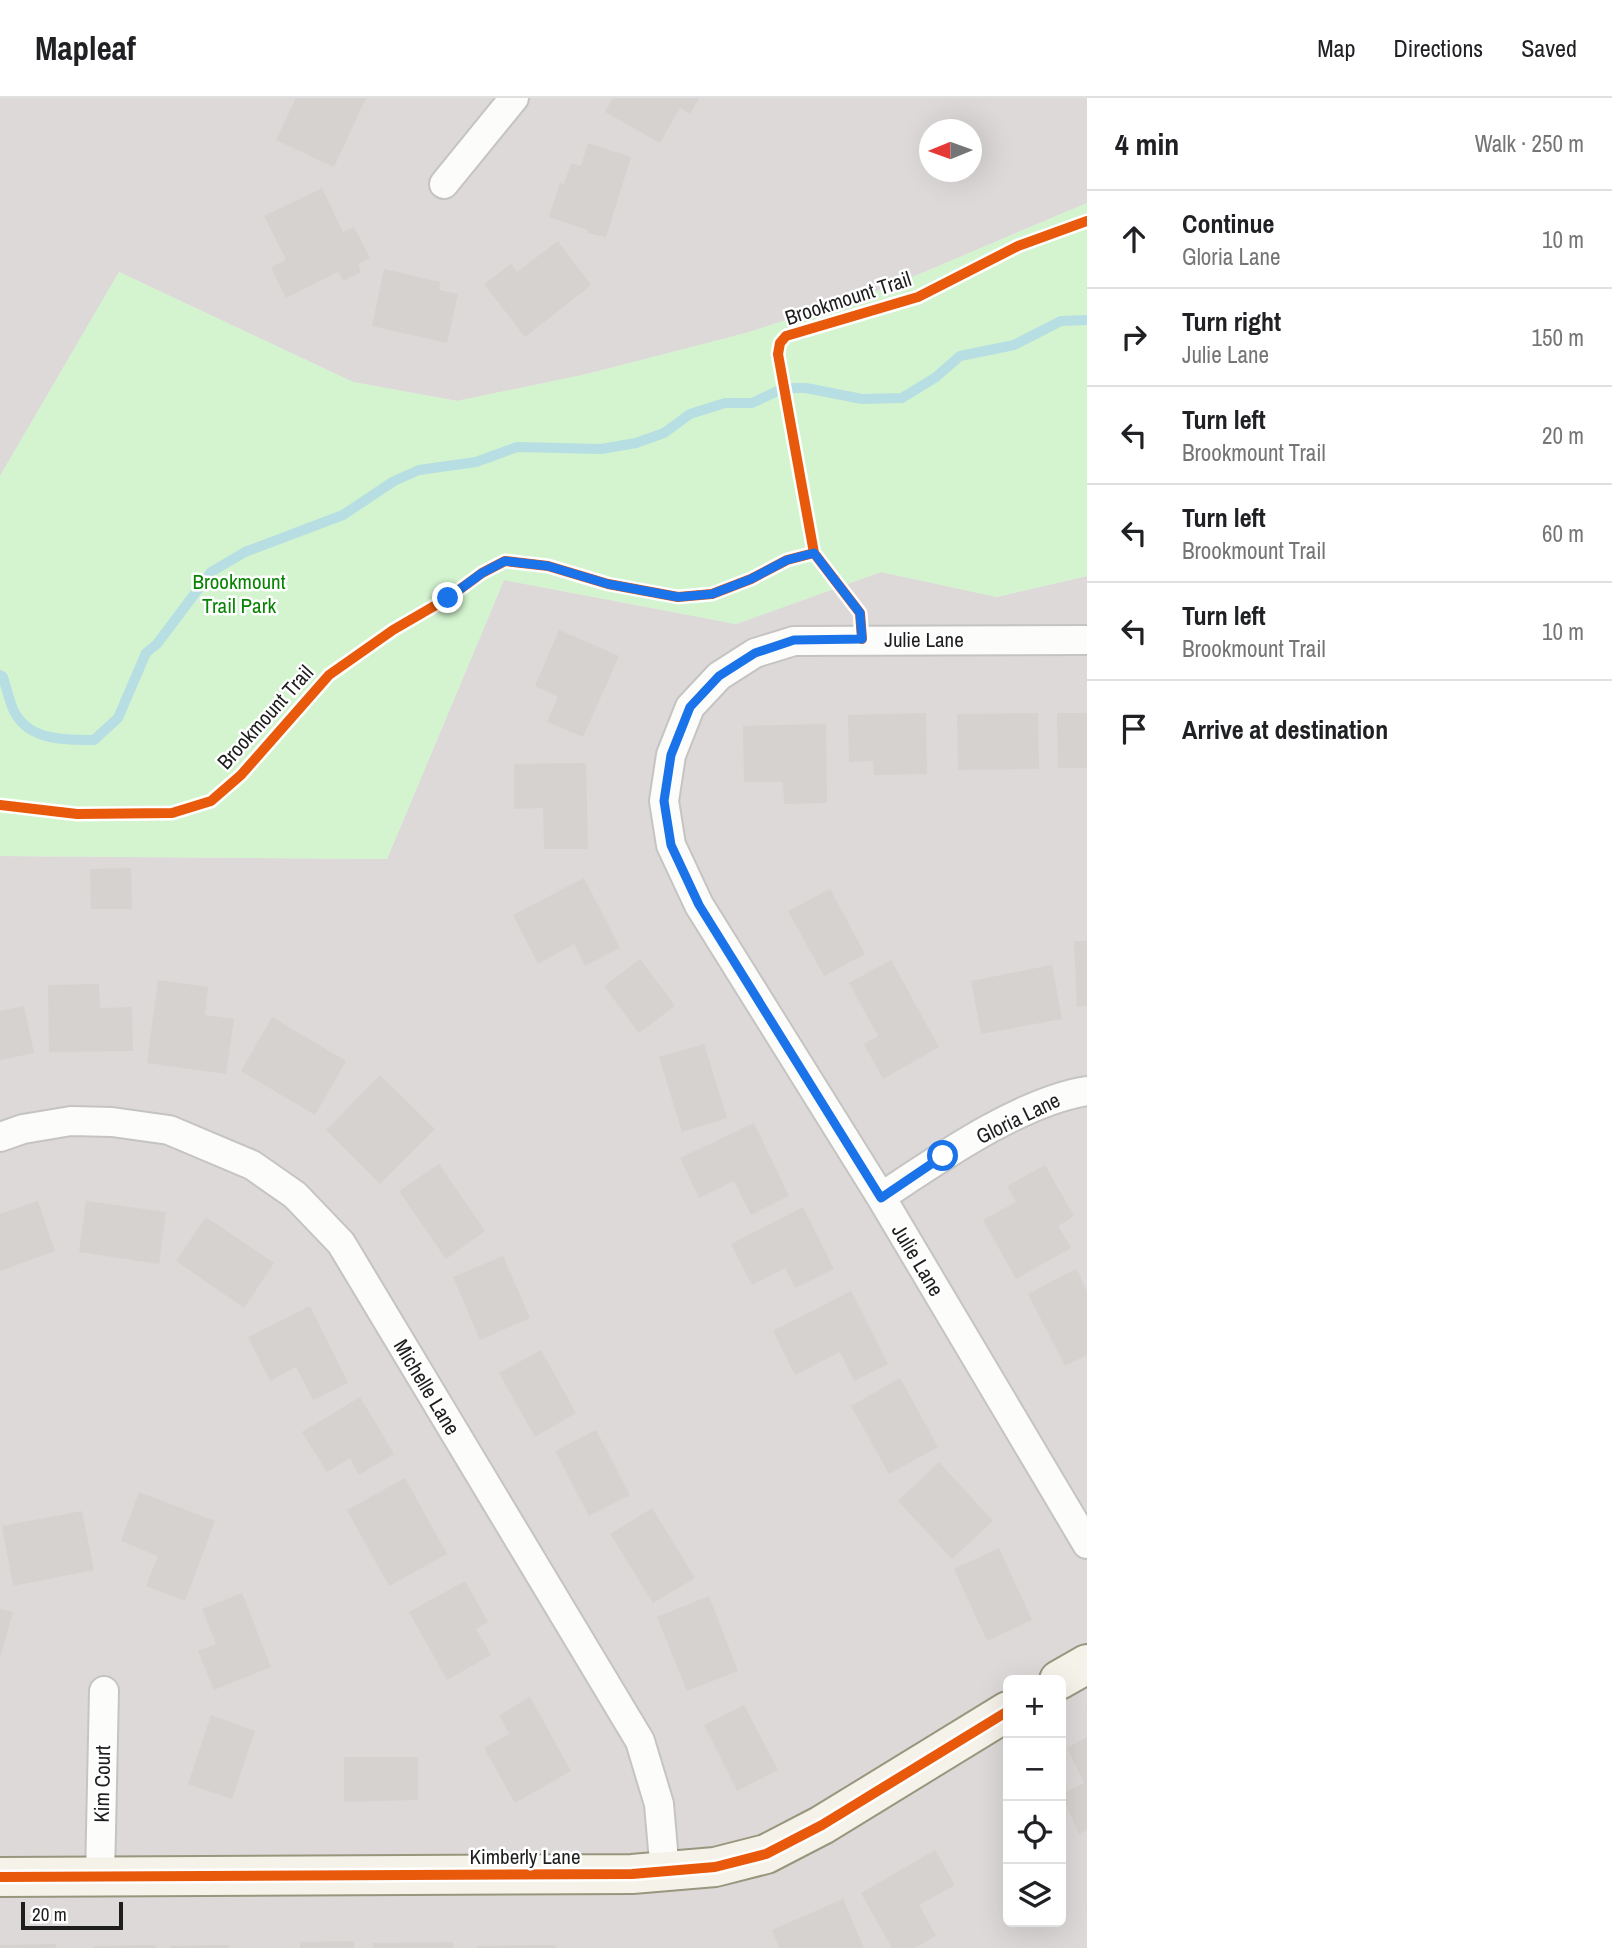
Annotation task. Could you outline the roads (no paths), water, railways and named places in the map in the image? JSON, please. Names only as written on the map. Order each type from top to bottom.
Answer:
[{"type":"street","points":[[444,184],[514,98]]},
{"type":"street","name":"Julie Lane","points":[[1087,640],[794,640],[755,653],[719,676],[690,707],[671,755],[664,801],[671,845],[699,905],[881,1198],[1087,1544]]},
{"type":"street","name":"Gloria Lane","points":[[881,1198],[943,1156],[1006,1121],[1068,1094],[1087,1091]]},
{"type":"street","name":"Michelle Lane","points":[[0,1137],[23,1129],[71,1121],[112,1122],[169,1130],[263,1173],[295,1195],[341,1243],[640,1741],[659,1804],[665,1872]]},
{"type":"street","points":[[1066,1676],[1087,1664]]},
{"type":"street","name":"Kim Court","points":[[100,1877],[104,1692]]},
{"type":"street","name":"Kimberly Lane","points":[[0,1877],[665,1872],[716,1867],[766,1854],[822,1825],[1003,1714]]},
{"type":"waterway","points":[[0,675],[13,709],[27,727],[37,733],[59,739],[94,740],[118,718],[146,653],[157,644],[211,572],[245,552],[343,515],[394,481],[419,470],[476,462],[517,447],[601,449],[636,443],[664,433],[690,414],[725,403],[752,403],[784,388],[806,388],[862,399],[902,398],[936,377],[960,356],[1014,345],[1061,321],[1087,320]]},
{"type":"park label","name":"Brookmount Trail Park","points":[[239,593]]}]
